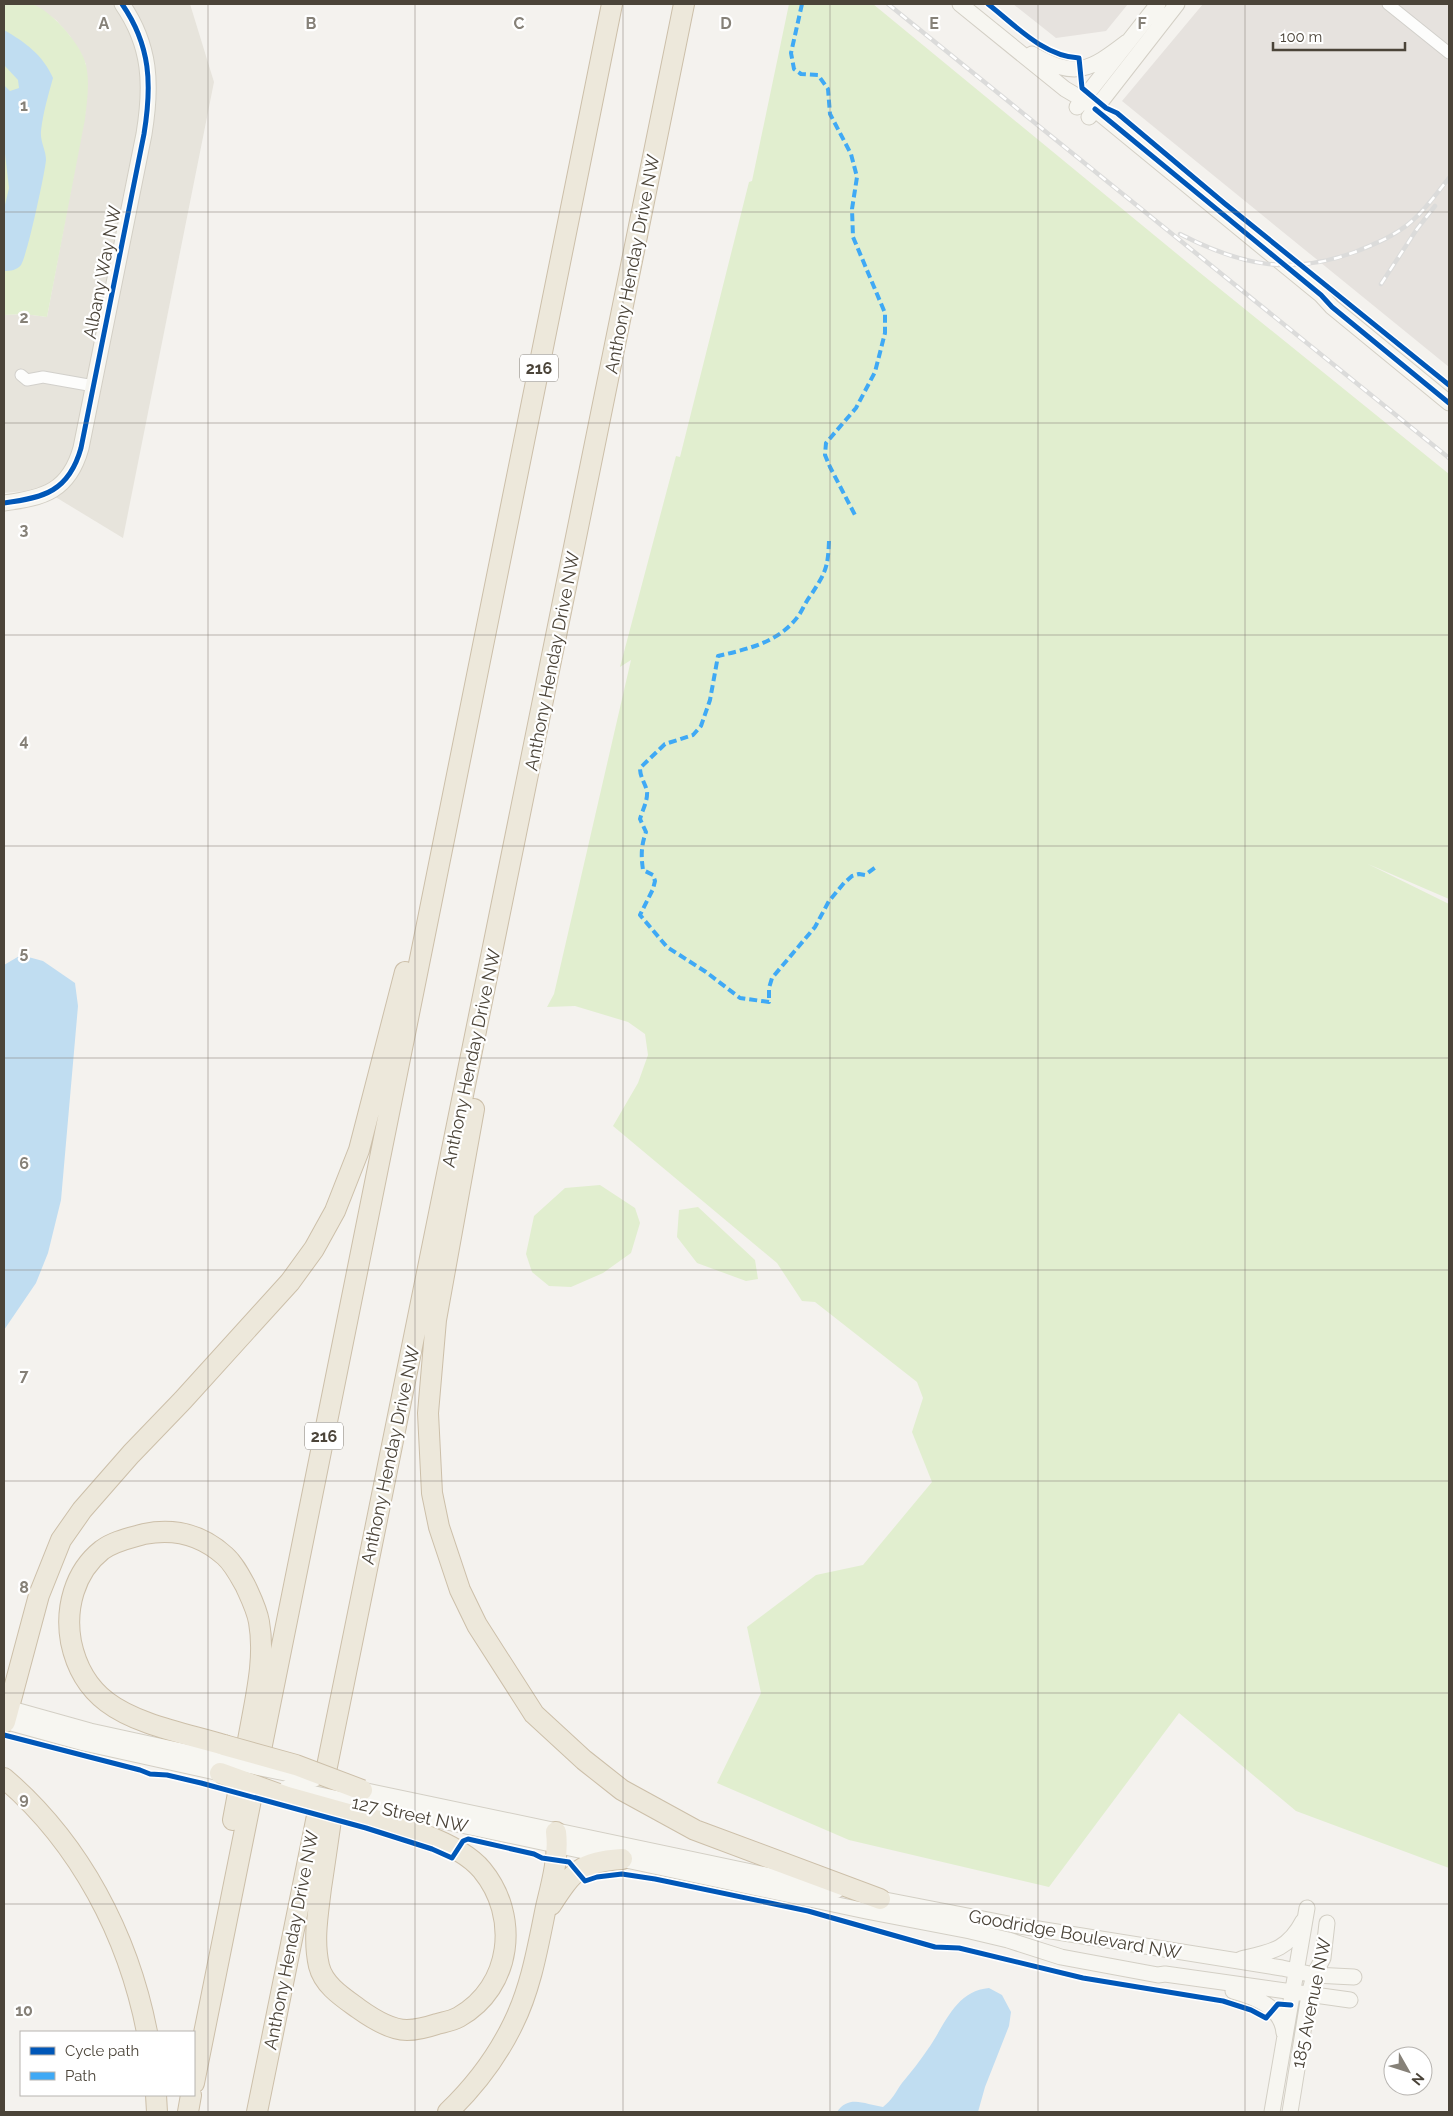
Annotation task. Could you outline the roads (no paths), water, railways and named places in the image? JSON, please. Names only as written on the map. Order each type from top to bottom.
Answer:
[{"type":"highway","name":"216","points":[[195,2078],[612,4]]},
{"type":"highway","name":"Anthony Henday Drive NW","points":[[257,2112],[520,822],[684,4]]},
{"type":"highway","points":[[5,1715],[35,1607],[48,1568],[58,1547],[82,1510],[130,1454],[183,1400],[290,1282],[314,1249],[335,1211],[359,1150],[426,887],[455,789]]},
{"type":"highway","points":[[520,822],[514,889],[436,1320],[428,1413],[432,1493],[448,1556],[460,1590],[477,1625],[534,1714],[622,1790],[694,1830],[880,1899]]},
{"type":"highway","points":[[195,2031],[257,1688],[261,1649],[259,1621],[251,1597],[231,1563],[210,1545],[196,1537],[166,1531],[151,1533],[119,1542],[102,1550],[90,1562],[78,1578],[70,1601],[68,1627],[73,1653],[82,1674],[92,1689],[108,1703],[222,1759],[287,1797],[357,1803]]},
{"type":"highway","points":[[222,1759],[296,1764],[357,1803],[373,1819],[443,1842],[458,1850],[482,1869],[497,1891],[506,1922],[507,1936],[502,1961],[491,1986],[470,2009],[458,2018],[429,2027],[406,2030],[375,2021],[331,1988],[320,1968],[315,1940],[373,1537]]},
{"type":"highway","points":[[4,1672],[35,1607]]},
{"type":"highway","points":[[4,1778],[28,1798],[57,1832],[102,1902],[116,1928],[134,1979],[147,2031]]},
{"type":"highway","points":[[448,2112],[493,2059],[514,2023],[528,1984],[545,1915],[557,1838]]},
{"type":"highway","points":[[545,1915],[567,1881],[580,1870],[587,1865],[601,1861],[622,1859]]},
{"type":"highway","points":[[156,2096],[156,2112]]},
{"type":"highway","points":[[188,2112],[191,2096]]},
{"type":"main road","name":"Albany Way NW","points":[[4,503],[29,499],[51,492],[67,479],[74,470],[80,454],[144,134],[149,99],[150,85],[145,52],[135,25],[122,4]]},
{"type":"main road","points":[[960,4],[1065,89],[1079,103],[1322,295],[1332,307],[1449,403]]},
{"type":"main road","points":[[1079,103],[1158,4]]},
{"type":"main road","points":[[1092,113],[1177,4]]},
{"type":"main road","points":[[1001,37],[1040,59],[1065,70],[1088,67],[1109,56],[1127,42]]},
{"type":"main road","points":[[5,1715],[84,1743],[222,1759]]},
{"type":"main road","name":"127 Street NW","points":[[357,1803],[797,1882]]},
{"type":"main road","name":"127 Street NW","points":[[557,1838],[622,1859],[817,1901]]},
{"type":"main road","name":"Goodridge Boulevard NW","points":[[797,1882],[1014,1925],[1298,1970],[1314,1975],[1354,1977]]},
{"type":"main road","name":"Goodridge Boulevard NW","points":[[817,1901],[970,1931],[1008,1940],[1061,1957],[1158,1975],[1165,1974],[1350,2000]]},
{"type":"main road","name":"185 Avenue NW","points":[[1233,1961],[1267,1953],[1284,1946],[1297,1932],[1307,1910],[1272,2112]]},
{"type":"main road","name":"185 Avenue NW","points":[[1290,2112],[1309,1995],[1314,1975],[1323,1958],[1327,1922]]},
{"type":"main road","points":[[1158,1975],[1186,1983],[1232,1990],[1256,1999],[1278,2014],[1283,2023],[1285,2042]]},
{"type":"street","points":[[1394,6],[1449,52]]},
{"type":"street","points":[[21,375],[27,380],[42,377],[94,386]]},
{"type":"water","points":[[4,30],[33,50],[44,62],[53,78],[41,131],[41,139],[46,156],[45,168],[31,231],[21,265],[14,270],[4,271],[4,209],[9,188],[4,145],[4,85],[10,91],[19,88],[18,80],[4,65]]},
{"type":"water","points":[[21,955],[43,961],[75,983],[78,1006],[61,1200],[48,1253],[36,1283],[4,1330],[4,965]]},
{"type":"water","points":[[989,1988],[1002,1995],[1011,2012],[1009,2026],[985,2087],[978,2112],[837,2112],[847,2103],[852,2102],[883,2107],[922,2058],[959,2002],[977,1990]]},
{"type":"railway","points":[[888,4],[1449,458]]},
{"type":"railway","points":[[1180,234],[1202,245],[1245,260],[1266,264],[1309,264],[1355,252],[1399,231],[1422,211],[1449,178]]},
{"type":"railway","points":[[1381,284],[1417,229],[1435,206]]}]
